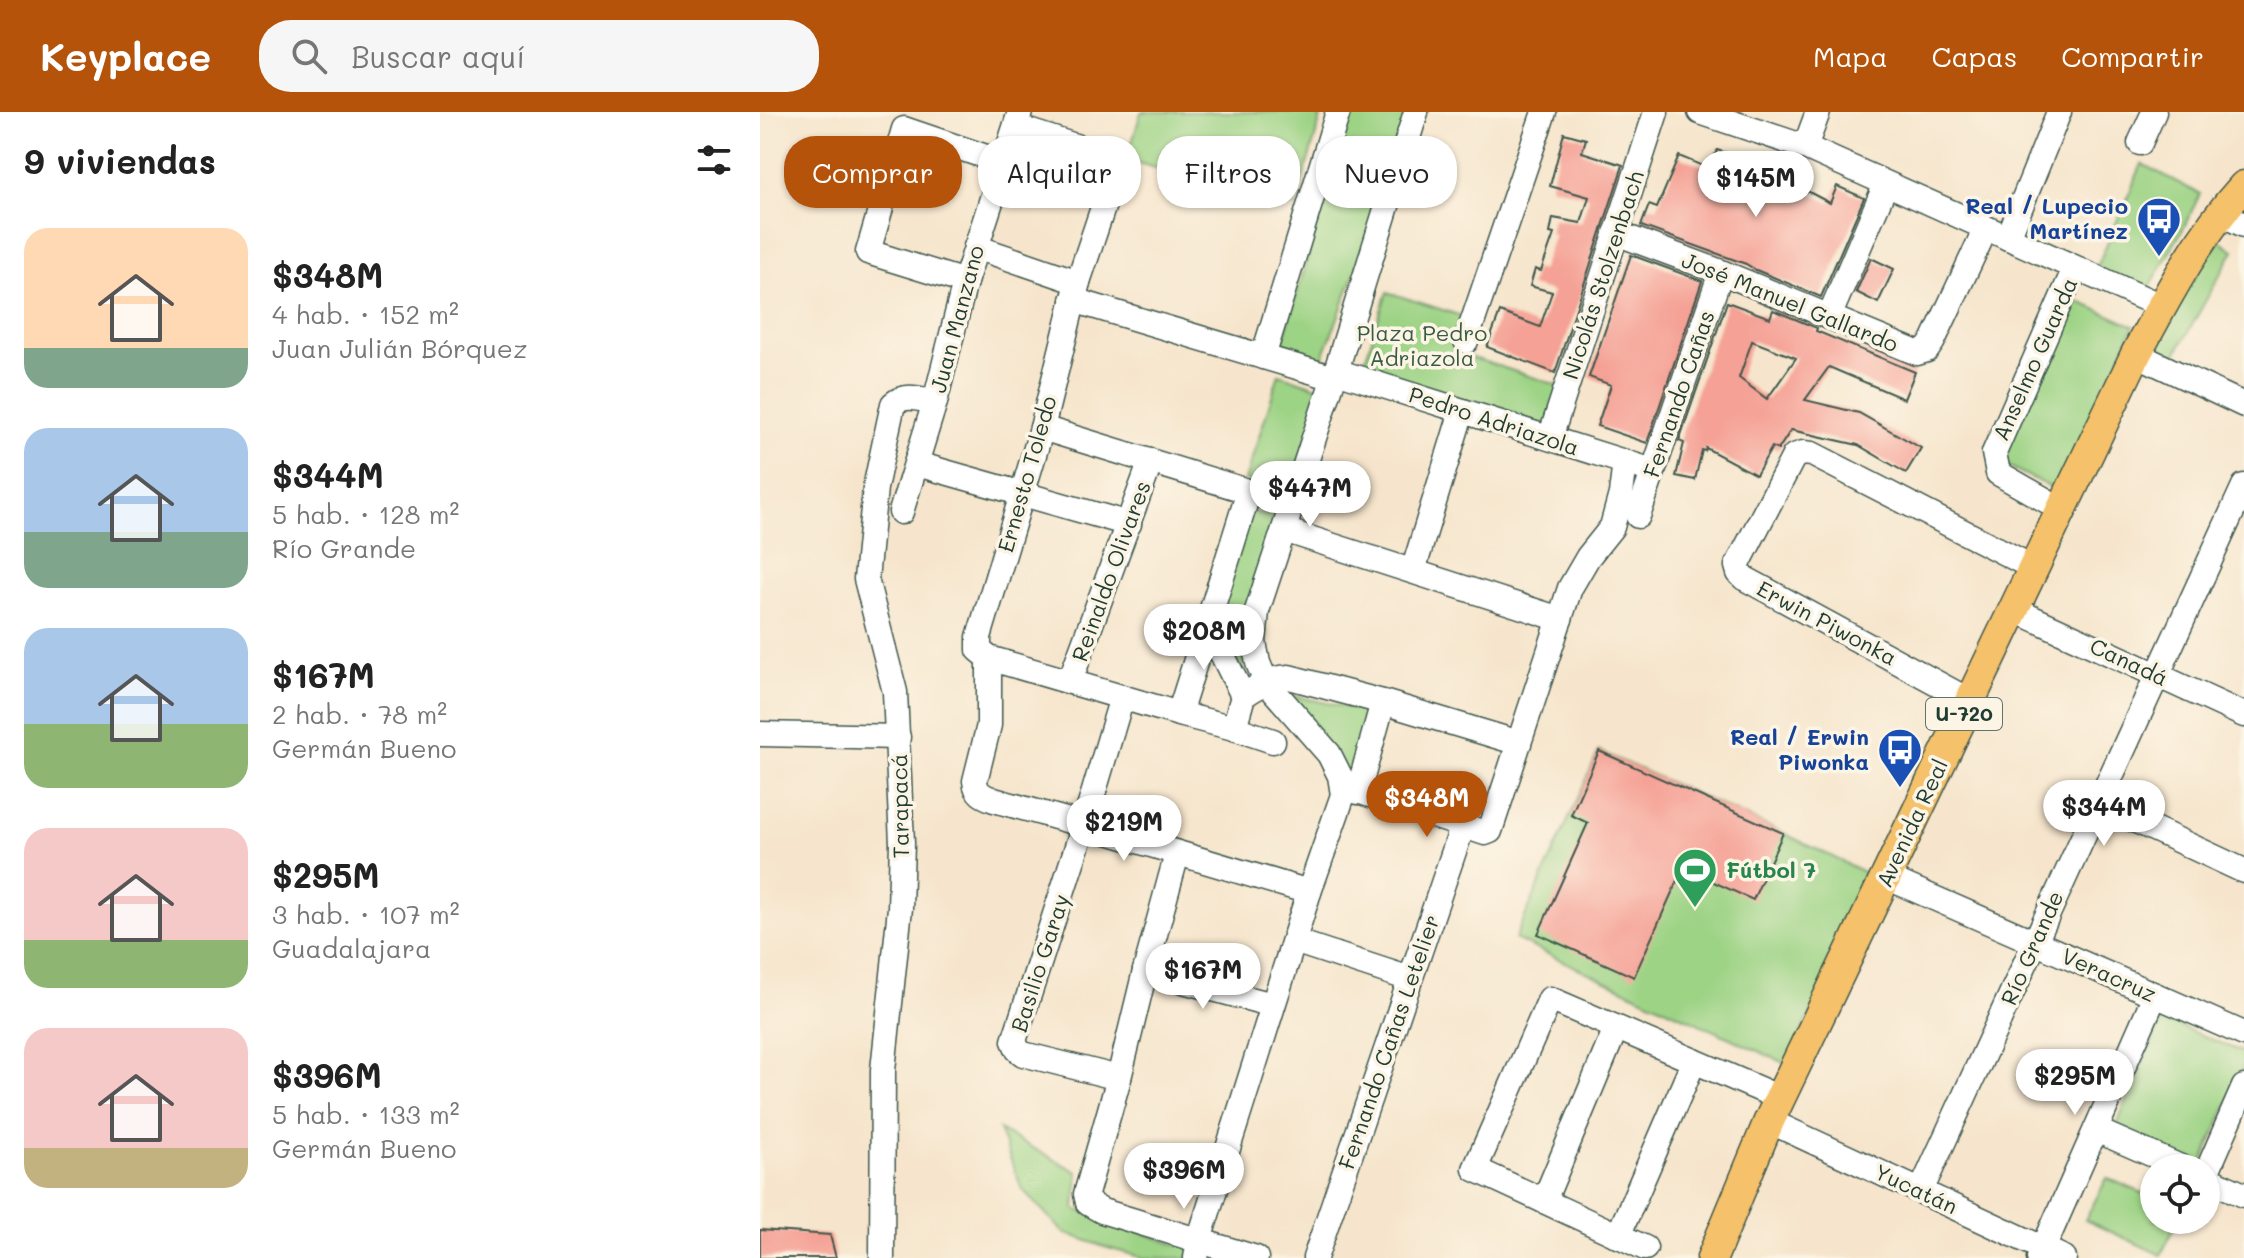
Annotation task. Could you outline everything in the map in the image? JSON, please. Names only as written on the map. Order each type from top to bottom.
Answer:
[{"type":"main road","name":"Avenida Real","points":[[1712,1258],[1774,1109],[2136,354],[2161,306],[2232,219],[2244,186]]},
{"type":"street","points":[[1263,357],[1338,112]]},
{"type":"street","points":[[1416,112],[1254,627],[1258,663],[1266,682],[1329,754],[1350,789],[1485,833],[1490,831],[1570,588],[1578,572],[1612,527],[1625,462]]},
{"type":"street","points":[[1466,341],[1544,112]]},
{"type":"street","name":"Nicolás Stolzenbach","points":[[1550,438],[1656,112]]},
{"type":"street","points":[[1700,112],[1805,147],[2161,306]]},
{"type":"street","points":[[1805,147],[1818,112]]},
{"type":"street","name":"José Manuel Gallardo","points":[[1616,233],[1721,272],[1917,353],[1927,350],[1997,233],[2059,112]]},
{"type":"street","points":[[2140,143],[2154,112]]},
{"type":"street","name":"Ernesto Toledo","points":[[1018,119],[1119,160],[1076,291],[1042,428],[979,637],[979,650],[989,658],[989,725],[976,775],[976,787],[981,795],[994,800],[1084,825]]},
{"type":"street","points":[[965,282],[868,252],[904,129],[978,154]]},
{"type":"street","points":[[1829,317],[1886,184]]},
{"type":"street","name":"Juan Manzano","points":[[901,512],[935,402],[965,282],[989,208]]},
{"type":"street","name":"Pedro Adriazola","points":[[976,247],[1076,291],[1263,357],[1335,374],[1462,411],[1653,471]]},
{"type":"street","name":"Anselmo Guarda","points":[[2061,509],[1998,473],[1994,453],[2075,268]]},
{"type":"street","name":"Fernando Cañas","points":[[1638,516],[1721,272]]},
{"type":"street","points":[[2136,354],[2244,405]]},
{"type":"street","name":"Tarapacá","points":[[882,1258],[883,1070],[900,908],[902,843],[895,692],[866,579],[875,488],[893,404],[909,397],[935,402]]},
{"type":"street","points":[[1413,571],[1462,411]]},
{"type":"street","points":[[1042,428],[1293,505]]},
{"type":"street","name":"Erwin Piwonka","points":[[1970,701],[1744,578],[1737,566],[1794,456],[1803,453],[1812,454],[2032,567]]},
{"type":"street","name":"Reinaldo Olivares","points":[[1070,681],[1151,461]]},
{"type":"street","points":[[917,464],[1129,524]]},
{"type":"street","name":"Río Grande","points":[[1921,1191],[2157,675],[2233,540],[2244,486]]},
{"type":"street","points":[[1179,714],[1249,491]]},
{"type":"street","points":[[1284,530],[1560,619]]},
{"type":"street","name":"Canadá","points":[[2013,609],[2244,715]]},
{"type":"street","points":[[1208,626],[1243,696],[1234,728]]},
{"type":"street","points":[[989,658],[1273,741]]},
{"type":"street","points":[[1243,696],[1266,682],[1289,677],[1519,743]]},
{"type":"street","name":"Basilio Garay","points":[[1119,1078],[1023,1054],[1015,1046],[1015,1035],[1084,825],[1122,697]]},
{"type":"street","points":[[1198,1249],[1309,892],[1343,795],[1350,789],[1383,702]]},
{"type":"street","points":[[760,734],[898,737]]},
{"type":"street","points":[[2098,803],[2244,871]]},
{"type":"street","points":[[1084,825],[1309,892]]},
{"type":"street","name":"Fernando Cañas Letelier","points":[[1315,1258],[1463,825]]},
{"type":"street","points":[[1177,854],[1086,1194],[1088,1203],[1102,1211],[1198,1249],[1256,1258]]},
{"type":"street","name":"Veracruz","points":[[1886,877],[2244,1034]]},
{"type":"street","points":[[1294,941],[1410,979]]},
{"type":"street","points":[[1145,971],[1273,1005]]},
{"type":"street","points":[[2049,1255],[2096,1130],[2155,995]]},
{"type":"street","name":"Yucatán","points":[[1544,1201],[1475,1169],[1550,999],[1694,1061],[1921,1191],[2049,1255]]},
{"type":"street","points":[[1616,1028],[1544,1201],[1645,1248]]},
{"type":"street","points":[[1618,1236],[1694,1061]]},
{"type":"street","points":[[2215,1154],[2244,1087]]},
{"type":"street","points":[[2096,1130],[2151,1154]]},
{"type":"street","points":[[2220,1183],[2244,1195]]},
{"type":"green space","points":[[1141,112],[1305,112],[1321,117],[1300,190],[1300,136],[1157,136],[1157,168],[1141,164],[1141,136],[1134,136]]},
{"type":"green space","points":[[1351,112],[1416,112],[1407,136],[1344,136]]},
{"type":"green space","points":[[2142,164],[2200,194],[2147,292],[2096,269]]},
{"type":"green space","points":[[1322,208],[1380,208],[1321,362],[1280,351]]},
{"type":"green space","points":[[2213,236],[2234,250],[2173,359],[2147,345]]},
{"type":"green space","name":"Plaza Pedro Adriazola","points":[[1387,292],[1477,321],[1479,316],[1467,356],[1560,386],[1546,429],[1362,369]]},
{"type":"green space","points":[[2068,297],[2134,326],[2059,492],[2000,462]]},
{"type":"green space","points":[[1279,374],[1323,389],[1289,494],[1245,480]]},
{"type":"green space","points":[[1248,510],[1277,518],[1241,635],[1243,673],[1214,625]]},
{"type":"green space","points":[[1281,693],[1373,713],[1351,784]]},
{"type":"green space","name":"Fútbol 7","points":[[1599,751],[1876,878],[1786,1064],[1515,939]]},
{"type":"green space","points":[[2162,1019],[2244,1053],[2244,1065],[2206,1154],[2173,1154],[2115,1129]]},
{"type":"green space","points":[[999,1130],[1078,1172],[1075,1209],[1174,1244],[1191,1245],[1189,1258],[1145,1258],[1063,1232],[1022,1189]]},
{"type":"green space","points":[[2107,1178],[2140,1192],[2140,1234],[2171,1234],[2161,1255],[2085,1220]]},
{"type":"building","points":[[1564,133],[1586,139],[1582,152],[1623,165],[1555,373],[1487,347],[1500,312],[1540,327],[1552,292],[1530,286],[1535,269],[1541,271],[1554,234],[1550,233],[1553,218],[1581,223],[1589,197],[1550,186]]},
{"type":"building","points":[[1717,150],[1777,169],[1805,184],[1803,189],[1830,203],[1837,186],[1864,198],[1821,297],[1746,264],[1641,226],[1649,205],[1657,208],[1679,156],[1710,169]]},
{"type":"building","points":[[1631,255],[1702,281],[1647,443],[1597,426],[1611,385],[1589,377]]},
{"type":"building","points":[[1871,258],[1894,269],[1878,303],[1856,292]]},
{"type":"building","points":[[1727,302],[1770,318],[1773,310],[1915,372],[1904,399],[1829,367],[1805,400],[1859,413],[1921,448],[1906,473],[1858,445],[1791,430],[1778,450],[1772,447],[1756,475],[1706,448],[1702,450],[1695,480],[1676,476],[1684,443],[1679,441]],"holes":[[[1752,341],[1796,358],[1767,399],[1739,378]]]},
{"type":"building","points":[[1599,751],[1783,833],[1753,900],[1683,868],[1634,977],[1538,934],[1588,823],[1571,815]]},
{"type":"building","points":[[760,1230],[830,1235],[836,1258],[760,1258]]},
{"type":"place","name":"Real / Lupecio Martínez","points":[[2159,258]]},
{"type":"place","name":"Real / Erwin Piwonka","points":[[1900,789]]},
{"type":"place","name":"Fútbol 7","points":[[1695,909]]}]
